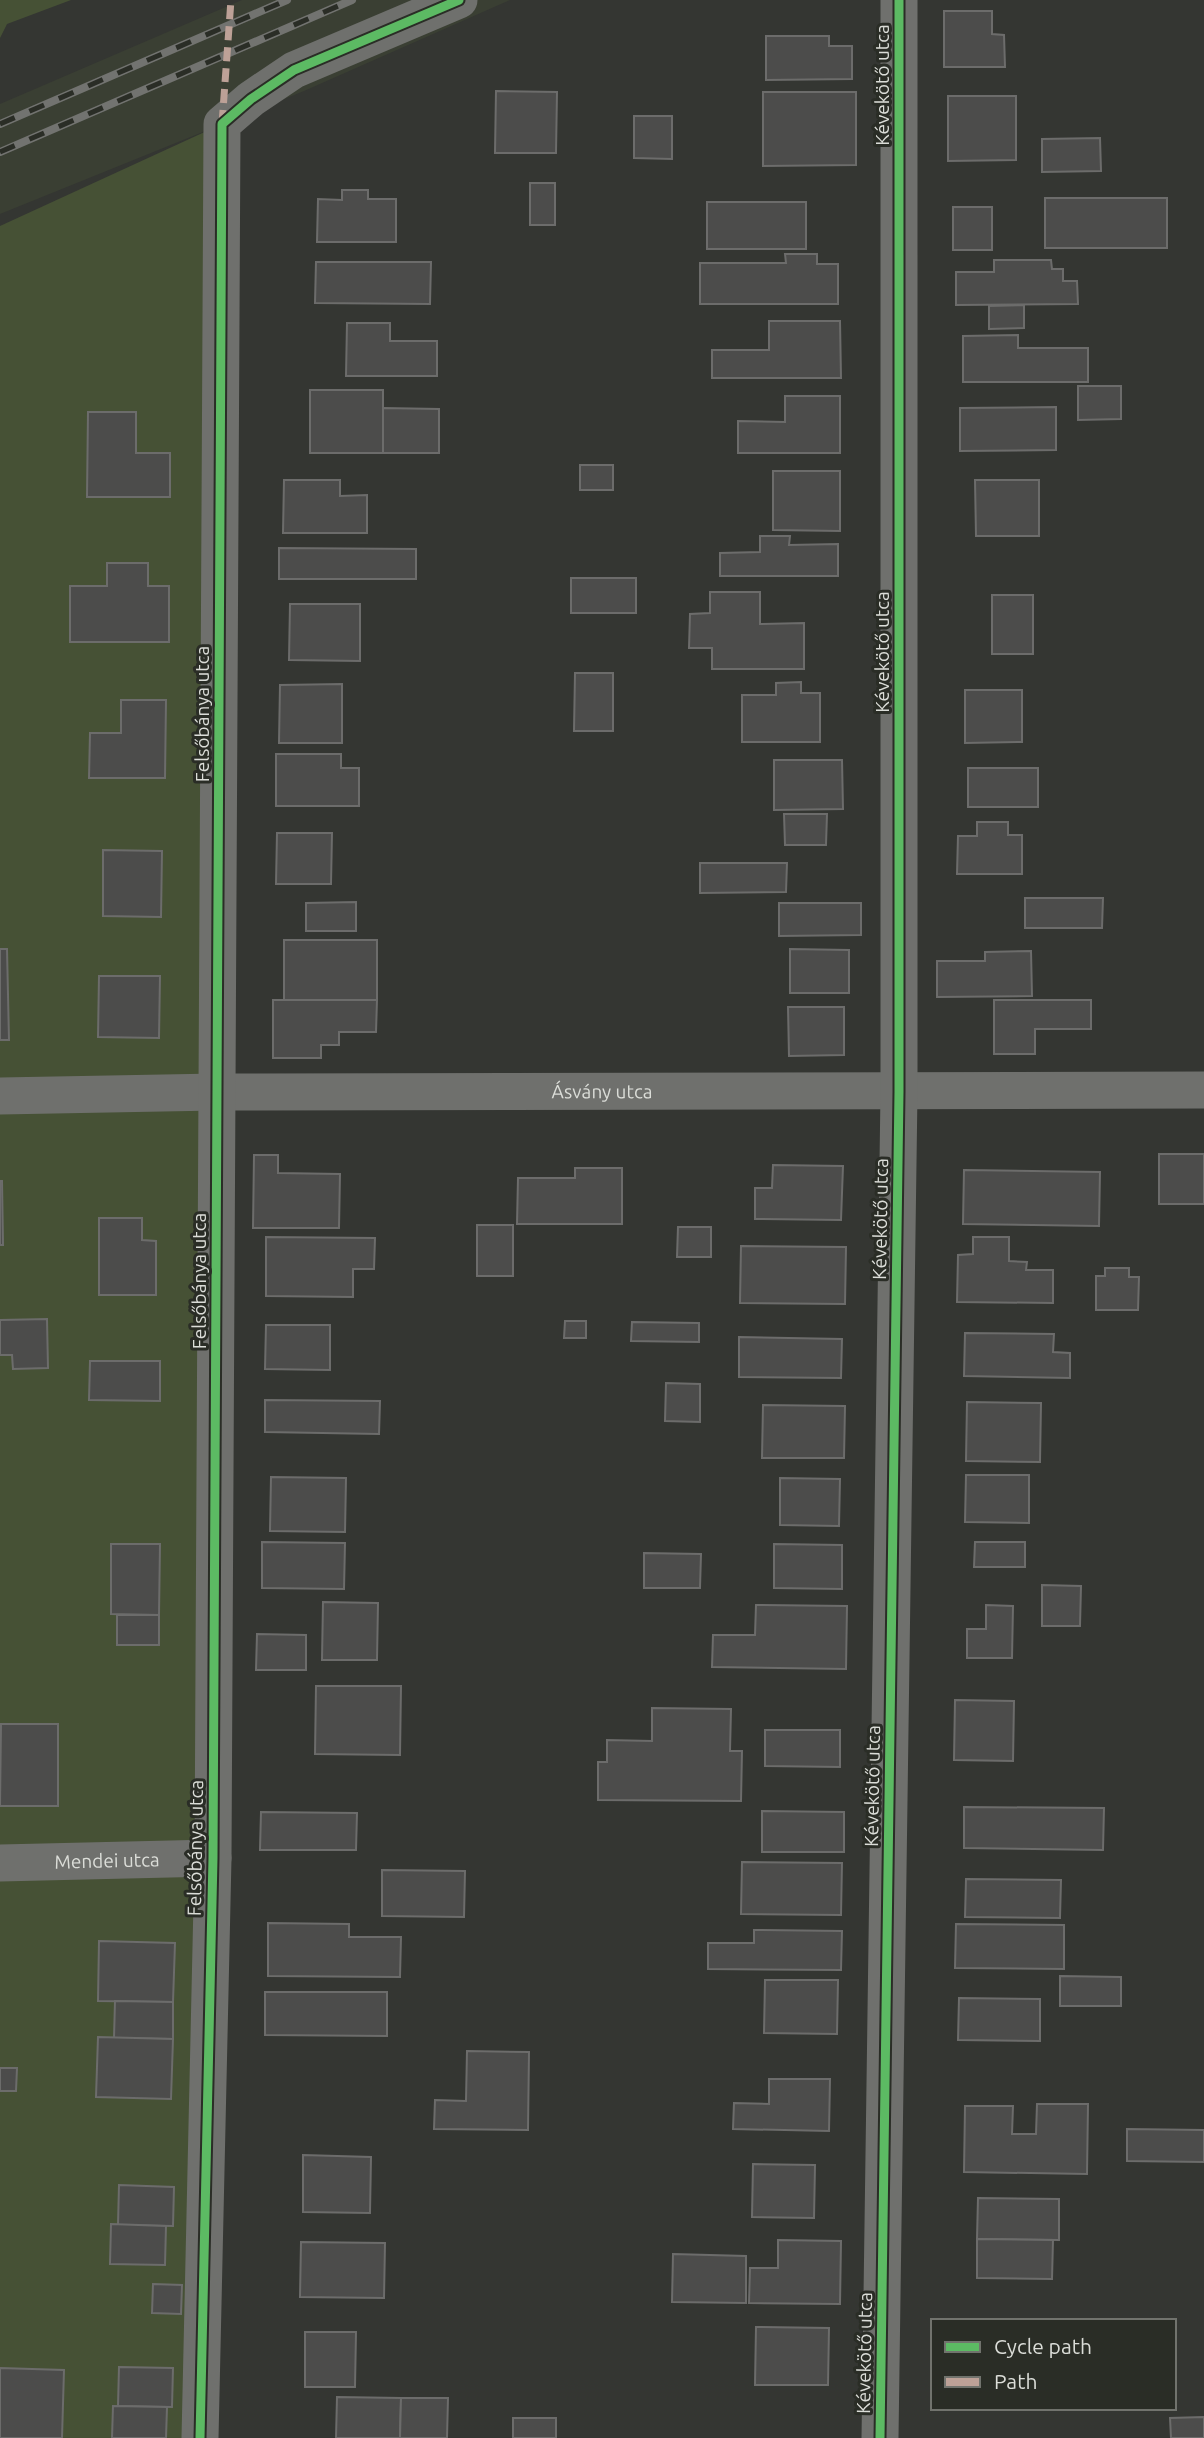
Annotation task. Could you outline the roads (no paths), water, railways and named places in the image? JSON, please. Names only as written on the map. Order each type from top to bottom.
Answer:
[{"type":"street","name":"Felsőbánya utca","points":[[200,2438],[214,1858],[222,124],[251,99],[294,70],[459,0]]},
{"type":"street","name":"Kévekötő utca","points":[[880,2438],[899,1092],[899,0]]},
{"type":"street","name":"Ásvány utca","points":[[0,1096],[217,1091],[1204,1090]]},
{"type":"street","name":"Mendei utca","points":[[0,1863],[214,1858]]},
{"type":"railway","points":[[0,124],[287,0]]},
{"type":"railway","points":[[0,152],[352,0]]}]
